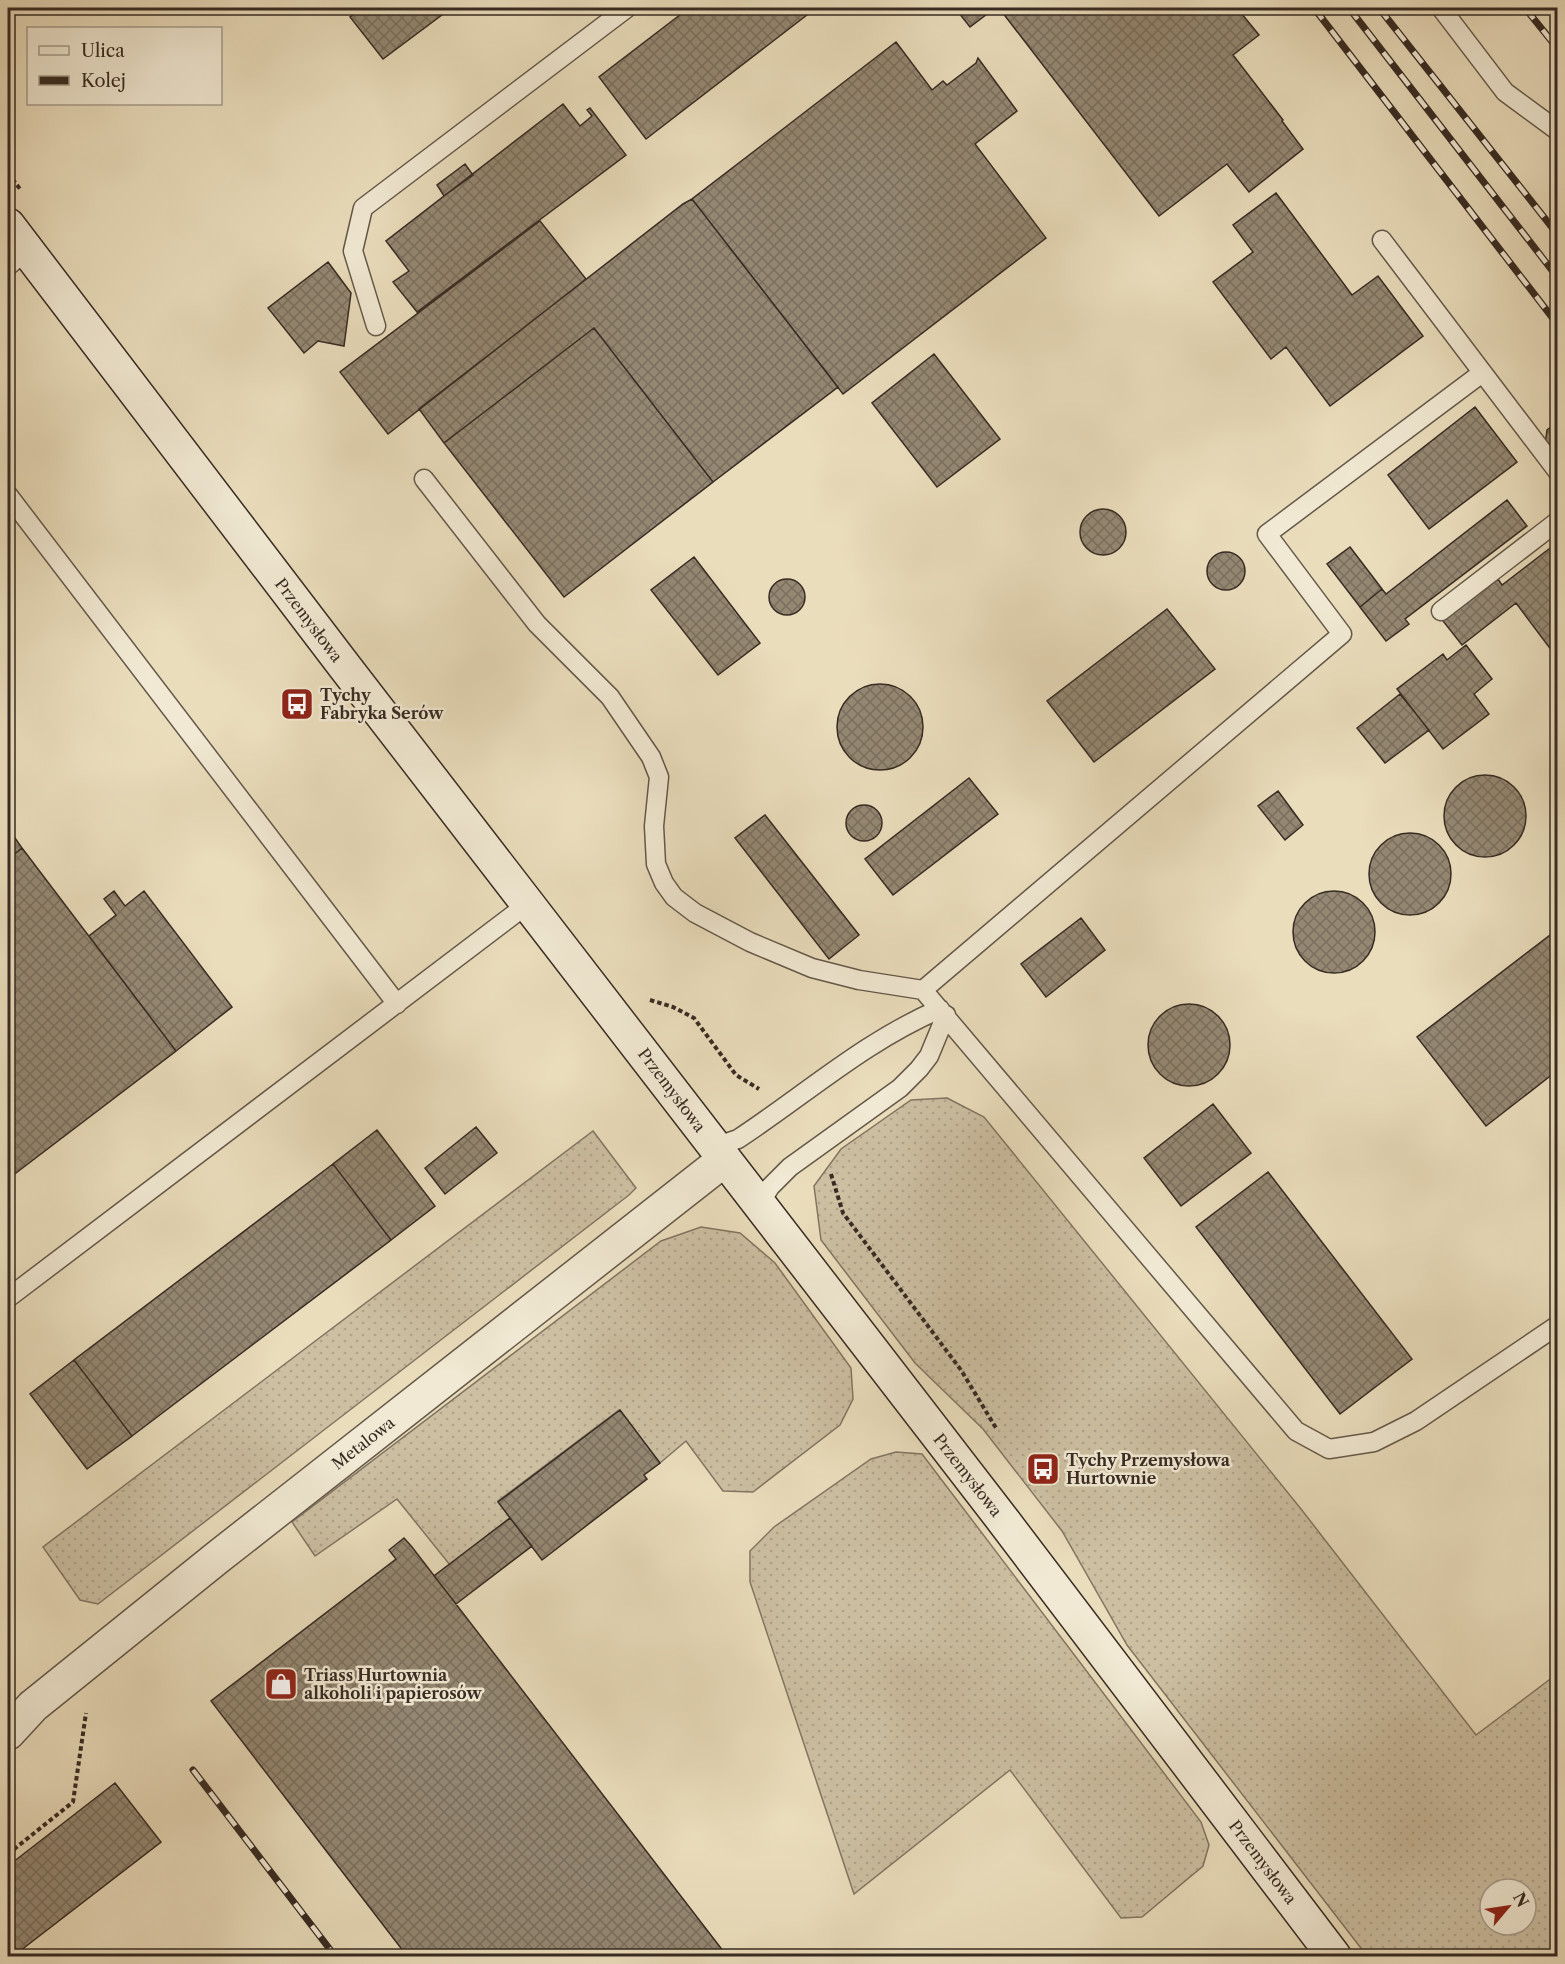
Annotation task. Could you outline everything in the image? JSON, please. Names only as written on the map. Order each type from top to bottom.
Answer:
[{"type":"street","name":"Przemysłowa","points":[[14,247],[529,903],[1334,1956]]},
{"type":"street","name":"Metalowa","points":[[8,1733],[33,1706],[720,1154]]},
{"type":"lane","points":[[376,326],[353,251],[363,208],[627,8]]},
{"type":"lane","points":[[1441,8],[1505,92],[1557,131]]},
{"type":"lane","points":[[1382,240],[1557,472]]},
{"type":"lane","points":[[923,990],[1342,634],[1267,534],[1482,373]]},
{"type":"lane","points":[[424,479],[537,624],[610,697],[651,757],[659,777],[654,826],[656,864],[664,883],[675,897],[695,913],[750,942],[812,968],[871,982],[923,990],[1296,1431],[1329,1449],[1374,1442],[1416,1421],[1557,1325]]},
{"type":"lane","points":[[8,495],[397,1004]]},
{"type":"lane","points":[[1441,611],[1557,521]]},
{"type":"lane","points":[[8,1298],[529,903]]},
{"type":"lane","points":[[720,1154],[870,1046],[900,1028],[943,1012]]},
{"type":"lane","points":[[759,1205],[770,1186],[790,1167],[900,1088],[919,1069],[929,1056],[943,1012]]},
{"type":"path","points":[[661,1003],[694,1018],[736,1076],[761,1090]]},
{"type":"path","points":[[832,1177],[843,1213],[961,1370],[996,1428]]},
{"type":"path","points":[[8,1854],[73,1802],[88,1705]]},
{"type":"shaded area","points":[[947,1098],[984,1117],[1301,1509],[1476,1735],[1557,1674],[1557,1956],[1367,1956],[1127,1645],[1062,1531],[983,1429],[915,1363],[821,1240],[814,1186],[841,1149],[911,1100]]},
{"type":"shaded area","points":[[593,1131],[636,1188],[629,1195],[98,1604],[80,1600],[43,1547]]},
{"type":"shaded area","points":[[701,1227],[740,1233],[775,1263],[851,1368],[853,1399],[840,1425],[753,1492],[723,1491],[686,1441],[660,1463],[619,1410],[498,1501],[510,1518],[450,1565],[397,1499],[315,1556],[292,1522],[661,1241]]},
{"type":"shaded area","points":[[896,1452],[922,1454],[1201,1822],[1209,1845],[1203,1866],[1142,1917],[1121,1918],[1010,1770],[854,1894],[750,1582],[750,1551],[774,1527],[871,1459]]},
{"type":"building","points":[[362,8],[438,8],[443,14],[383,59],[350,17]]},
{"type":"building","points":[[689,8],[816,8],[646,139],[599,77]]},
{"type":"building","points":[[955,8],[995,8],[970,27]]},
{"type":"building","points":[[999,8],[1196,8],[1201,13],[1208,8],[1237,8],[1259,35],[1233,55],[1303,149],[1249,192],[1227,164],[1159,216]]},
{"type":"building","points":[[896,42],[932,90],[943,81],[947,85],[976,63],[978,58],[1017,111],[975,144],[1046,238],[843,394],[692,199]]},
{"type":"building","points":[[563,104],[580,126],[592,116],[587,110],[590,108],[626,155],[417,312],[393,282],[409,271],[386,241]]},
{"type":"building","points":[[465,164],[473,175],[444,196],[437,185]]},
{"type":"building","points":[[1276,193],[1352,295],[1378,276],[1423,336],[1330,406],[1286,347],[1271,359],[1213,282],[1253,252],[1233,225]]},
{"type":"building","points":[[692,199],[838,387],[713,482],[594,328],[444,443],[419,409]]},
{"type":"building","points":[[540,221],[586,279],[388,434],[340,372]]},
{"type":"building","points":[[328,262],[351,293],[344,346],[318,341],[304,353],[268,308]]},
{"type":"building","points":[[594,328],[713,482],[564,597],[444,443]]},
{"type":"building","points":[[934,354],[1000,439],[937,487],[872,403]]},
{"type":"building","points":[[1475,407],[1517,462],[1429,529],[1388,475]]},
{"type":"building","points":[[1558,422],[1558,470],[1544,453],[1547,430]]},
{"type":"building","points":[[1507,500],[1527,526],[1405,619],[1409,624],[1386,641],[1360,607],[1382,589],[1386,594]]},
{"type":"building","points":[[1103,509],[1119,516],[1126,532],[1119,548],[1103,555],[1087,548],[1080,532],[1087,516]]},
{"type":"building","points":[[1558,542],[1558,659],[1516,603],[1462,645],[1443,621],[1498,579],[1502,585]]},
{"type":"building","points":[[1350,547],[1382,589],[1360,607],[1327,564]]},
{"type":"building","points":[[1226,552],[1240,557],[1245,571],[1240,585],[1226,590],[1212,585],[1207,571],[1212,557]]},
{"type":"building","points":[[694,557],[760,643],[718,675],[651,590]]},
{"type":"building","points":[[787,579],[799,585],[805,597],[799,609],[787,615],[775,609],[769,597],[775,585]]},
{"type":"building","points":[[1167,609],[1215,669],[1094,762],[1047,701]]},
{"type":"building","points":[[1466,645],[1492,679],[1474,694],[1489,714],[1443,749],[1397,689],[1443,654],[1447,660]]},
{"type":"building","points":[[880,684],[904,691],[916,703],[923,727],[916,751],[904,763],[880,770],[856,763],[844,751],[837,727],[844,703],[856,691]]},
{"type":"building","points":[[1400,694],[1429,730],[1385,763],[1357,728]]},
{"type":"building","points":[[1485,775],[1501,778],[1514,787],[1523,800],[1526,816],[1523,832],[1514,845],[1501,854],[1485,857],[1469,854],[1456,845],[1447,832],[1444,816],[1447,800],[1456,787],[1469,778]]},
{"type":"building","points":[[969,778],[998,814],[893,895],[865,859]]},
{"type":"building","points":[[1278,791],[1303,825],[1285,840],[1258,806]]},
{"type":"building","points":[[864,805],[876,811],[882,823],[876,835],[864,841],[852,835],[846,823],[852,811]]},
{"type":"building","points":[[765,815],[859,935],[829,959],[735,838]]},
{"type":"building","points":[[8,828],[22,848],[8,859]]},
{"type":"building","points":[[1410,833],[1426,836],[1439,845],[1448,858],[1451,874],[1448,890],[1439,903],[1426,912],[1410,915],[1394,912],[1381,903],[1372,890],[1369,874],[1372,858],[1381,845],[1394,836]]},
{"type":"building","points":[[22,848],[176,1051],[8,1179],[8,859]]},
{"type":"building","points":[[114,891],[125,906],[144,891],[232,1007],[176,1051],[89,936],[116,915],[104,899]]},
{"type":"building","points":[[1334,891],[1350,894],[1363,903],[1372,916],[1375,932],[1372,948],[1363,961],[1350,970],[1334,973],[1318,970],[1305,961],[1296,948],[1293,932],[1296,916],[1305,903],[1318,894]]},
{"type":"building","points":[[1081,918],[1105,950],[1046,997],[1021,964]]},
{"type":"building","points":[[1558,929],[1558,1070],[1486,1126],[1417,1037]]},
{"type":"building","points":[[1189,1004],[1205,1007],[1218,1016],[1227,1029],[1230,1045],[1227,1061],[1218,1074],[1205,1083],[1189,1086],[1173,1083],[1160,1074],[1151,1061],[1148,1045],[1151,1029],[1160,1016],[1173,1007]]},
{"type":"building","points":[[1213,1104],[1251,1153],[1181,1206],[1144,1158]]},
{"type":"building","points":[[476,1127],[497,1153],[445,1194],[425,1168]]},
{"type":"building","points":[[377,1130],[435,1206],[391,1240],[333,1164]]},
{"type":"building","points":[[333,1164],[391,1240],[132,1436],[74,1360]]},
{"type":"building","points":[[1268,1172],[1412,1359],[1340,1414],[1196,1227]]},
{"type":"building","points":[[74,1360],[132,1436],[87,1469],[30,1394]]},
{"type":"building","points":[[620,1410],[660,1463],[644,1475],[647,1479],[542,1560],[498,1502]]},
{"type":"building","points":[[510,1518],[532,1546],[456,1604],[434,1576]]},
{"type":"building","points":[[404,1538],[727,1956],[407,1956],[211,1701],[396,1559],[389,1550]]},
{"type":"building","points":[[115,1783],[161,1842],[16,1954],[8,1943],[8,1866]]},
{"type":"railway","points":[[1314,8],[1558,325]]},
{"type":"railway","points":[[1349,8],[1558,278]]},
{"type":"railway","points":[[1379,8],[1558,235]]},
{"type":"railway","points":[[1525,8],[1558,49]]},
{"type":"railway","points":[[193,1770],[335,1956]]},
{"type":"place","name":"Tychy Fabryka Serów","points":[[297,704]]},
{"type":"place","name":"Tychy Przemysłowa Hurtownie","points":[[1043,1469]]},
{"type":"place","name":"Triass Hurtownia alkoholi i papierosów","points":[[281,1684]]}]
